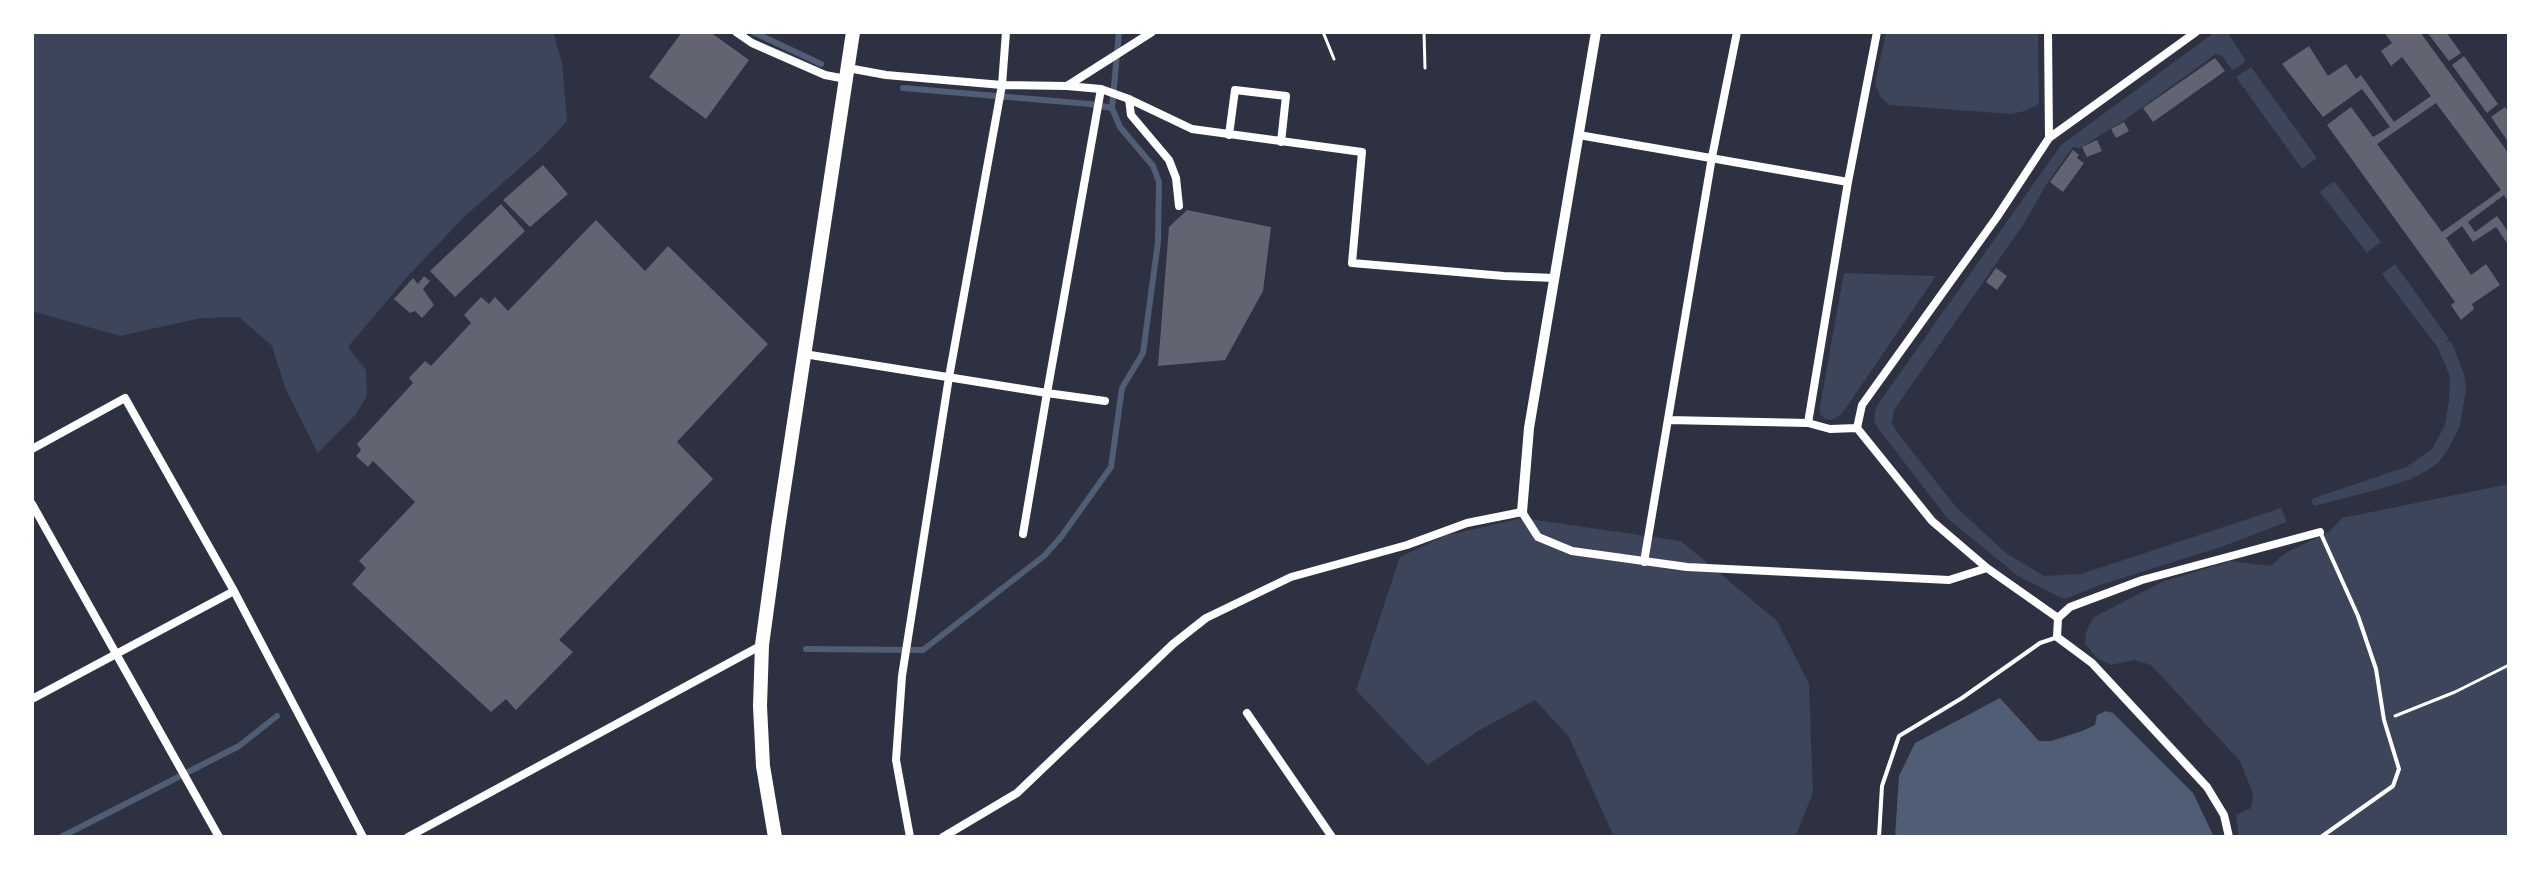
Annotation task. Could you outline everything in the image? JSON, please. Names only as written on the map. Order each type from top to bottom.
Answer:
[{"type":"main road","points":[[775,837],[763,766],[760,706],[762,645],[853,32]]},
{"type":"street","points":[[736,32],[752,43],[825,75],[847,73],[1101,89],[1192,129],[1362,152],[1352,263],[1555,278]]},
{"type":"street","points":[[910,837],[896,760],[902,676],[949,377],[1002,85],[1006,32]]},
{"type":"street","points":[[1067,86],[1152,32]]},
{"type":"street","points":[[1596,32],[1529,428],[1522,512],[1538,537],[1572,551],[1644,562],[1768,572],[1949,580],[1987,568]]},
{"type":"street","points":[[1644,562],[1712,157],[1737,32]]},
{"type":"street","points":[[1808,423],[1848,182],[1877,32]]},
{"type":"street","points":[[2048,32],[2049,138]]},
{"type":"street","points":[[1857,428],[1862,405],[1997,217],[2049,138],[2196,32]]},
{"type":"street","points":[[1023,534],[1101,89]]},
{"type":"street","points":[[1229,135],[1235,90],[1286,96],[1281,142]]},
{"type":"street","points":[[1129,99],[1131,115],[1169,160],[1176,178],[1179,206]]},
{"type":"street","points":[[1579,135],[1848,182]]},
{"type":"street","points":[[804,354],[1105,401]]},
{"type":"street","points":[[32,449],[125,398],[234,591],[363,837]]},
{"type":"street","points":[[1668,420],[1808,423],[1830,429],[1857,428]]},
{"type":"street","points":[[1857,428],[1932,521],[1987,568],[2058,618]]},
{"type":"street","points":[[32,504],[219,837]]},
{"type":"street","points":[[943,837],[1017,793],[1173,644],[1206,618],[1291,577],[1407,545],[1467,523],[1522,512]]},
{"type":"street","points":[[2229,837],[2224,815],[2207,787],[2092,663],[2057,637],[2058,618],[2070,607],[2142,580],[2320,532]]},
{"type":"street","points":[[32,699],[234,591]]},
{"type":"street","points":[[408,837],[762,645]]},
{"type":"street","points":[[1247,713],[1332,837]]},
{"type":"lane","points":[[2320,532],[2358,616],[2399,769],[2393,786],[2321,837]]},
{"type":"lane","points":[[1879,837],[1882,786],[1899,736],[1962,698],[2040,643],[2057,637]]},
{"type":"path","points":[[1323,32],[1334,59]]},
{"type":"path","points":[[1424,32],[1425,68]]},
{"type":"path","points":[[2384,720],[2455,692],[2509,665]]},
{"type":"shaded area","points":[[32,32],[553,32],[562,62],[567,121],[540,150],[464,217],[408,276],[348,347],[366,370],[367,396],[356,414],[318,453],[285,387],[272,346],[239,317],[201,318],[120,336],[32,311]]},
{"type":"shaded area","points":[[1886,32],[2038,32],[2039,104],[2011,114],[1889,105],[1880,96],[1875,84]]},
{"type":"shaded area","points":[[2215,32],[2228,33],[2246,61],[2233,71],[2222,56],[2216,54],[2126,119],[2080,148],[2073,147],[2023,225],[1894,410],[1892,424],[1956,507],[2006,553],[2044,576],[2081,574],[2281,508],[2287,522],[2224,546],[2061,598],[2018,576],[1947,518],[1878,428],[1874,421],[1876,407],[2061,145]]},
{"type":"shaded area","points":[[2251,67],[2317,158],[2302,169],[2236,77]]},
{"type":"shaded area","points":[[2334,181],[2381,242],[2367,253],[2320,192]]},
{"type":"shaded area","points":[[2395,264],[2449,339],[2446,342],[2450,341],[2453,346],[2464,374],[2466,389],[2460,425],[2447,451],[2438,463],[2426,471],[2380,489],[2314,506],[2311,501],[2314,498],[2406,467],[2432,449],[2445,425],[2450,376],[2438,348],[2382,274]]},
{"type":"shaded area","points":[[1844,273],[1936,276],[1841,415],[1831,420],[1820,414],[1820,406]]},
{"type":"shaded area","points":[[2509,484],[2509,837],[2239,837],[2236,815],[2251,808],[2253,794],[2240,761],[2151,665],[2134,660],[2111,665],[2097,658],[2085,644],[2086,632],[2094,617],[2164,581],[2231,561],[2270,566],[2286,553],[2330,531],[2342,518]]},
{"type":"shaded area","points":[[1522,518],[1681,541],[1777,621],[1809,684],[1813,793],[1795,837],[1614,837],[1569,737],[1535,700],[1480,730],[1427,765],[1356,690],[1400,557],[1444,536]]},
{"type":"shaded area","points":[[2000,698],[2039,741],[2051,741],[2082,731],[2095,725],[2097,715],[2106,711],[2113,713],[2193,793],[2214,837],[1895,837],[1899,776],[1915,743]]},
{"type":"building","points":[[682,32],[710,32],[749,60],[706,119],[649,77]]},
{"type":"building","points":[[2384,32],[2420,32],[2509,154],[2509,203],[2504,195],[2468,222],[2475,232],[2497,216],[2509,233],[2509,246],[2496,227],[2473,242],[2462,226],[2446,238],[2471,275],[2486,264],[2500,285],[2472,304],[2474,309],[2461,320],[2451,305],[2455,302],[2327,125],[2351,107],[2373,137],[2390,127],[2362,89],[2323,117],[2282,64],[2309,46],[2328,76],[2346,64],[2356,79],[2361,75],[2394,122],[2431,96],[2402,57],[2391,66],[2381,51],[2392,43]],"holes":[[[2436,103],[2501,190],[2442,232],[2377,144]]]},
{"type":"building","points":[[2427,32],[2446,32],[2461,53],[2449,61]]},
{"type":"building","points":[[2464,56],[2498,104],[2487,113],[2452,65]]},
{"type":"building","points":[[2215,58],[2225,71],[2153,122],[2143,108]]},
{"type":"building","points":[[2505,107],[2509,113],[2509,143],[2491,117]]},
{"type":"building","points":[[2124,122],[2129,131],[2116,138],[2111,129]]},
{"type":"building","points":[[2097,140],[2102,151],[2087,157],[2082,147]]},
{"type":"building","points":[[2073,150],[2084,163],[2063,192],[2050,182]]},
{"type":"building","points":[[543,165],[568,194],[530,227],[503,200]]},
{"type":"building","points":[[501,204],[525,231],[455,297],[430,271]]},
{"type":"building","points":[[1187,210],[1271,227],[1263,291],[1225,360],[1158,366],[1169,227]]},
{"type":"building","points":[[596,220],[645,271],[668,246],[768,344],[677,442],[713,479],[559,640],[573,652],[516,710],[506,699],[491,712],[352,584],[366,568],[359,561],[415,502],[373,461],[368,467],[356,456],[361,450],[357,444],[413,383],[409,378],[425,361],[431,366],[471,323],[464,315],[481,297],[489,304],[495,297],[508,311]]},
{"type":"building","points":[[1996,268],[2007,276],[1997,290],[1986,282]]},
{"type":"building","points":[[424,276],[430,281],[423,289],[434,305],[422,318],[415,311],[410,313],[394,299],[413,278],[418,284]]},
{"type":"waterway","points":[[753,32],[821,64]]},
{"type":"waterway","points":[[1112,108],[1119,32]]},
{"type":"waterway","points":[[806,649],[923,650],[1044,556],[1111,467],[1122,388],[1143,353],[1158,242],[1159,182],[1153,166],[1120,127],[1112,108],[903,88]]},
{"type":"waterway","points":[[61,837],[239,746],[277,716]]}]
